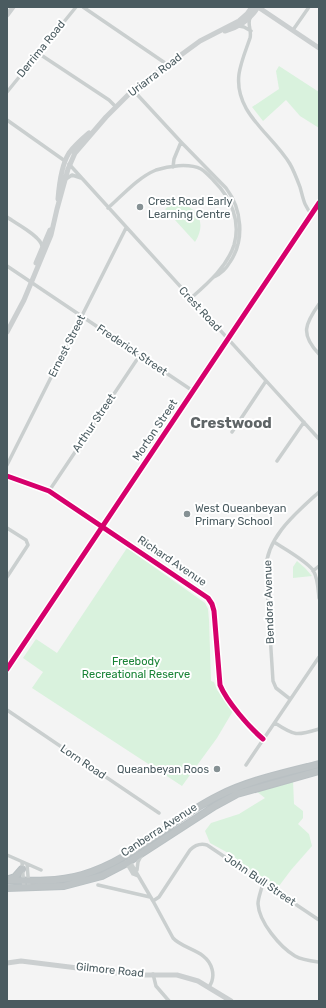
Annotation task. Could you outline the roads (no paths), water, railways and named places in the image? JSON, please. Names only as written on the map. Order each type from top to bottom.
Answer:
[{"type":"highway","name":"Canberra Avenue","points":[[7,888],[64,886],[102,876],[202,804],[219,795],[263,779],[319,764]]},
{"type":"highway","name":"Canberra Avenue","points":[[7,880],[26,881],[82,875],[126,860],[143,853],[215,806],[237,794],[319,771]]},
{"type":"highway","points":[[7,880],[15,877],[23,865]]},
{"type":"street","points":[[7,15],[14,7]]},
{"type":"street","name":"Derrima Road","points":[[7,92],[76,7]]},
{"type":"street","points":[[83,7],[168,65]]},
{"type":"street","name":"Uriarra Road","points":[[57,209],[59,189],[67,163],[106,117],[133,90],[207,36],[237,23],[252,7]]},
{"type":"street","points":[[258,7],[319,48]]},
{"type":"street","name":"Uriarra Road","points":[[207,36],[239,26],[250,18],[258,7]]},
{"type":"street","points":[[293,30],[309,7]]},
{"type":"street","points":[[250,18],[249,22],[251,32],[239,74],[239,87],[243,103],[248,112],[279,148],[290,164],[297,179],[305,206],[312,214]]},
{"type":"street","points":[[239,26],[244,26],[251,32]]},
{"type":"street","points":[[38,53],[109,100],[116,107]]},
{"type":"street","points":[[133,90],[198,161],[210,171],[230,194],[237,208],[240,224],[240,237],[234,255],[225,269],[219,275],[214,277]]},
{"type":"street","name":"Crest Road","points":[[7,120],[67,163],[319,439]]},
{"type":"street","points":[[108,208],[142,178],[163,168],[171,162],[181,142]]},
{"type":"street","points":[[173,167],[176,154]]},
{"type":"street","points":[[190,299],[214,277],[231,252],[235,238],[236,220],[231,205],[226,195],[202,170],[198,161]]},
{"type":"street","name":"Uriarra Road","points":[[7,332],[24,300],[48,241],[65,180],[67,163]]},
{"type":"street","points":[[163,168],[189,166],[202,170]]},
{"type":"street","points":[[65,180],[67,177],[72,175],[82,179]]},
{"type":"street","name":"Morton Street","points":[[7,669],[319,204]]},
{"type":"street","points":[[7,217],[37,237],[42,243],[42,246]]},
{"type":"street","name":"Uriarra Road","points":[[32,280],[42,246],[54,221]]},
{"type":"street","name":"Ernest Street","points":[[7,465],[126,228]]},
{"type":"street","points":[[37,237],[43,238],[48,234]]},
{"type":"street","name":"Frederick Street","points":[[7,266],[32,280],[82,316],[193,391]]},
{"type":"street","points":[[319,304],[308,321],[306,330],[309,341],[319,354]]},
{"type":"street","name":"Arthur Street","points":[[49,490],[140,355]]},
{"type":"street","points":[[232,432],[266,381]]},
{"type":"street","points":[[277,461],[304,422]]},
{"type":"street","name":"Richard Avenue","points":[[7,476],[49,490],[210,600],[214,611],[220,685],[226,696],[242,716],[264,739]]},
{"type":"street","name":"Bendora Avenue","points":[[290,699],[276,688],[273,682],[265,564],[268,553],[287,522],[319,492]]},
{"type":"street","points":[[7,528],[26,540],[28,545],[7,577]]},
{"type":"street","points":[[274,542],[302,561],[313,571],[318,587],[319,598]]},
{"type":"street","points":[[313,571],[319,566]]},
{"type":"street","points":[[246,765],[319,656]]},
{"type":"street","name":"Lorn Road","points":[[7,710],[159,813]]},
{"type":"street","points":[[275,723],[293,734],[304,734],[319,729]]},
{"type":"street","name":"John Bull Street","points":[[152,899],[160,895],[190,850],[199,844],[207,845],[319,920]]},
{"type":"street","points":[[137,874],[138,862],[143,853]]},
{"type":"street","points":[[7,856],[23,865],[41,870]]},
{"type":"street","points":[[126,860],[134,874],[137,874],[174,940],[202,955],[210,962],[213,974],[212,982],[209,987]]},
{"type":"street","points":[[23,865],[26,888]]},
{"type":"street","points":[[23,865],[26,881]]},
{"type":"street","points":[[263,882],[258,904],[263,921],[274,937],[295,956],[319,962]]},
{"type":"street","points":[[98,885],[152,899]]},
{"type":"street","name":"Gilmore Road","points":[[7,962],[21,961],[134,975],[153,974],[183,976],[198,981],[232,1001]]},
{"type":"street","points":[[153,974],[156,986],[169,1001]]},
{"type":"place","name":"Crest Road Early Learning Centre","points":[[140,207]]},
{"type":"place","name":"West Queanbeyan Primary School","points":[[187,514]]},
{"type":"place","name":"Queanbeyan Roos","points":[[217,769]]},
{"type":"district","name":"Crestwood","points":[[231,423]]},
{"type":"park label","name":"Freebody Recreational Reserve","points":[[136,667]]}]
